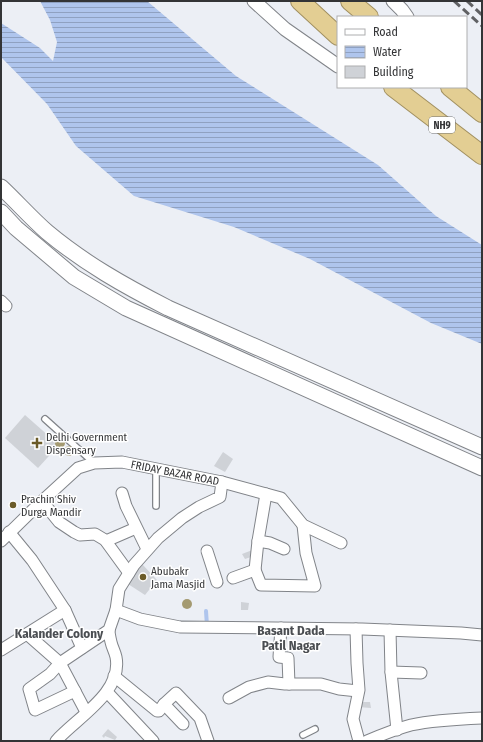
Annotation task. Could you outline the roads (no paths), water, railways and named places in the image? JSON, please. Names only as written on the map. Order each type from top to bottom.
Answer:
[{"type":"highway","points":[[300,1],[337,35]]},
{"type":"highway","points":[[350,1],[368,16]]},
{"type":"highway","points":[[451,88],[482,113]]},
{"type":"highway","name":"NH9","points":[[397,91],[482,155]]},
{"type":"main road","points":[[1,187],[46,231],[89,264],[138,292],[168,308],[482,447]]},
{"type":"main road","points":[[1,212],[16,228],[74,277],[126,308],[482,468]]},
{"type":"street","points":[[254,1],[285,29],[337,65]]},
{"type":"street","points":[[393,1],[406,16]]},
{"type":"street","points":[[387,88],[397,91]]},
{"type":"street","name":"FRIDAY BAZAR ROAD","points":[[1,541],[78,468],[94,463],[122,462],[222,482],[281,498],[303,525]]},
{"type":"street","points":[[56,741],[107,692],[116,672],[116,657],[111,643],[109,630],[116,610],[119,589],[129,573],[147,549],[182,518],[203,504],[220,498],[222,482]]},
{"type":"street","points":[[122,493],[126,506],[147,549]]},
{"type":"street","points":[[266,494],[255,570],[261,585],[269,581],[315,586],[306,553],[303,525]]},
{"type":"street","points":[[42,501],[59,522],[74,532],[80,535],[95,534],[101,536],[129,573]]},
{"type":"street","points":[[303,525],[341,543]]},
{"type":"street","points":[[106,541],[136,528]]},
{"type":"street","points":[[10,532],[32,560],[65,610],[82,648]]},
{"type":"street","points":[[258,541],[270,543],[284,549]]},
{"type":"street","points":[[207,551],[217,582]]},
{"type":"street","points":[[234,578],[255,570]]},
{"type":"street","points":[[1,650],[65,610]]},
{"type":"street","points":[[116,610],[140,619],[180,628],[356,628],[482,635]]},
{"type":"street","points":[[281,628],[279,657],[288,658],[289,684]]},
{"type":"street","points":[[356,628],[358,691],[353,719],[359,741]]},
{"type":"street","points":[[75,691],[35,710],[29,689],[50,674],[60,663],[109,630]]},
{"type":"street","points":[[390,630],[391,672],[397,730]]},
{"type":"street","points":[[28,634],[60,663],[86,712]]},
{"type":"street","points":[[391,672],[421,673]]},
{"type":"street","points":[[114,676],[157,711],[159,711],[176,693],[200,718],[208,741]]},
{"type":"street","points":[[229,698],[248,687],[268,682],[320,684],[339,689],[358,691]]},
{"type":"street","points":[[107,692],[153,741]]},
{"type":"street","points":[[164,704],[183,724]]},
{"type":"street","points":[[367,741],[419,724],[448,720],[482,718]]},
{"type":"lane","points":[[45,419],[94,463]]},
{"type":"lane","points":[[156,469],[156,506]]},
{"type":"lane","points":[[303,735],[315,729]]},
{"type":"water","points":[[40,1],[147,1],[236,76],[378,165],[436,216],[482,245],[482,344],[431,323],[310,259],[234,227],[134,196],[76,146],[47,104],[1,57],[1,23],[40,48],[53,61],[57,42],[50,20]]},
{"type":"waterway","points":[[206,611],[207,626]]},
{"type":"railway","points":[[454,1],[482,26]]},
{"type":"railway","points":[[467,1],[482,15]]},
{"type":"place","name":"Delhi Government Dispensary","points":[[37,443]]},
{"type":"place","name":"Prachin Shiv Durga Mandir","points":[[13,505]]},
{"type":"place","name":"Abubakr Jama Masjid","points":[[143,577]]},
{"type":"district","name":"Kalander Colony","points":[[59,633]]},
{"type":"district","name":"Basant Dada Patil Nagar","points":[[291,638]]}]
